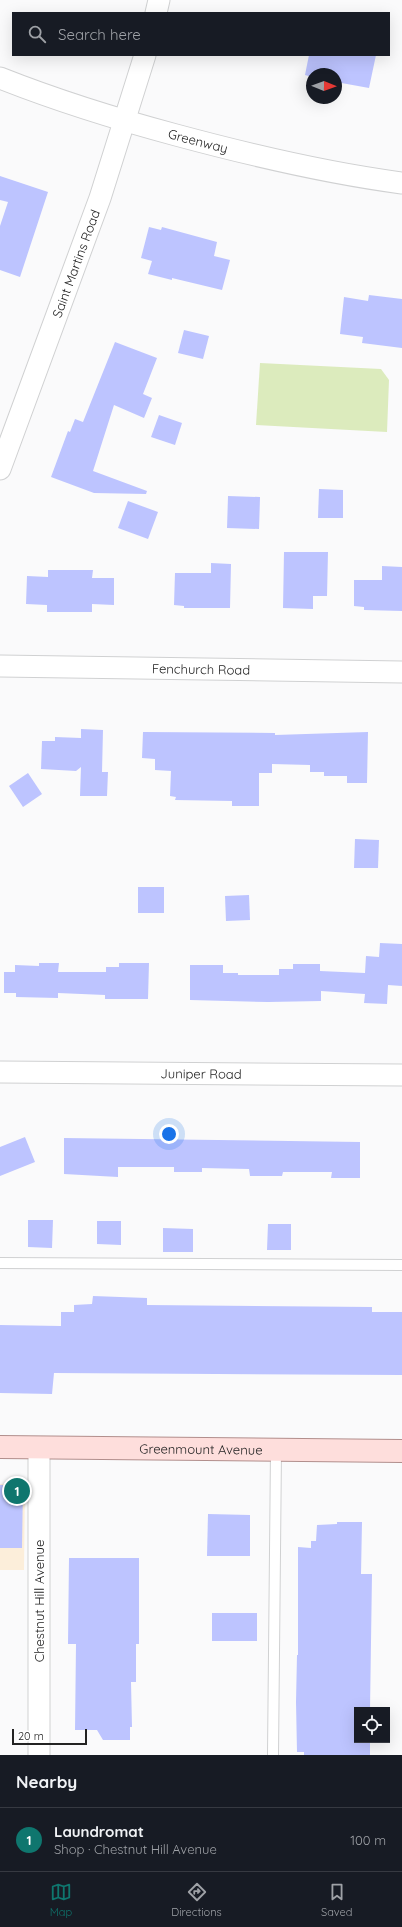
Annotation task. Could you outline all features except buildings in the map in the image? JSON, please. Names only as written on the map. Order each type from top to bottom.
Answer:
[{"type":"main road","name":"Greenmount Avenue","points":[[0,1447],[402,1451]]},
{"type":"street","points":[[156,12],[159,0]]},
{"type":"street","name":"Saint Martins Road","points":[[0,469],[72,279],[125,122],[145,56]]},
{"type":"street","name":"Greenway","points":[[0,78],[35,92],[125,122],[261,157],[402,183]]},
{"type":"street","name":"Fenchurch Road","points":[[0,666],[402,672]]},
{"type":"street","name":"Juniper Road","points":[[0,1072],[402,1075]]},
{"type":"street","name":"Chestnut Hill Avenue","points":[[39,1448],[39,1755]]},
{"type":"lane","points":[[0,1263],[402,1265]]},
{"type":"lane","points":[[273,1755],[276,1450]]},
{"type":"shaded area","points":[[0,1484],[25,1484],[24,1570],[0,1570]]},
{"type":"green space","points":[[260,363],[381,369],[389,380],[387,432],[256,425]]},
{"type":"place","name":"Laundromat","points":[[17,1491]]}]
